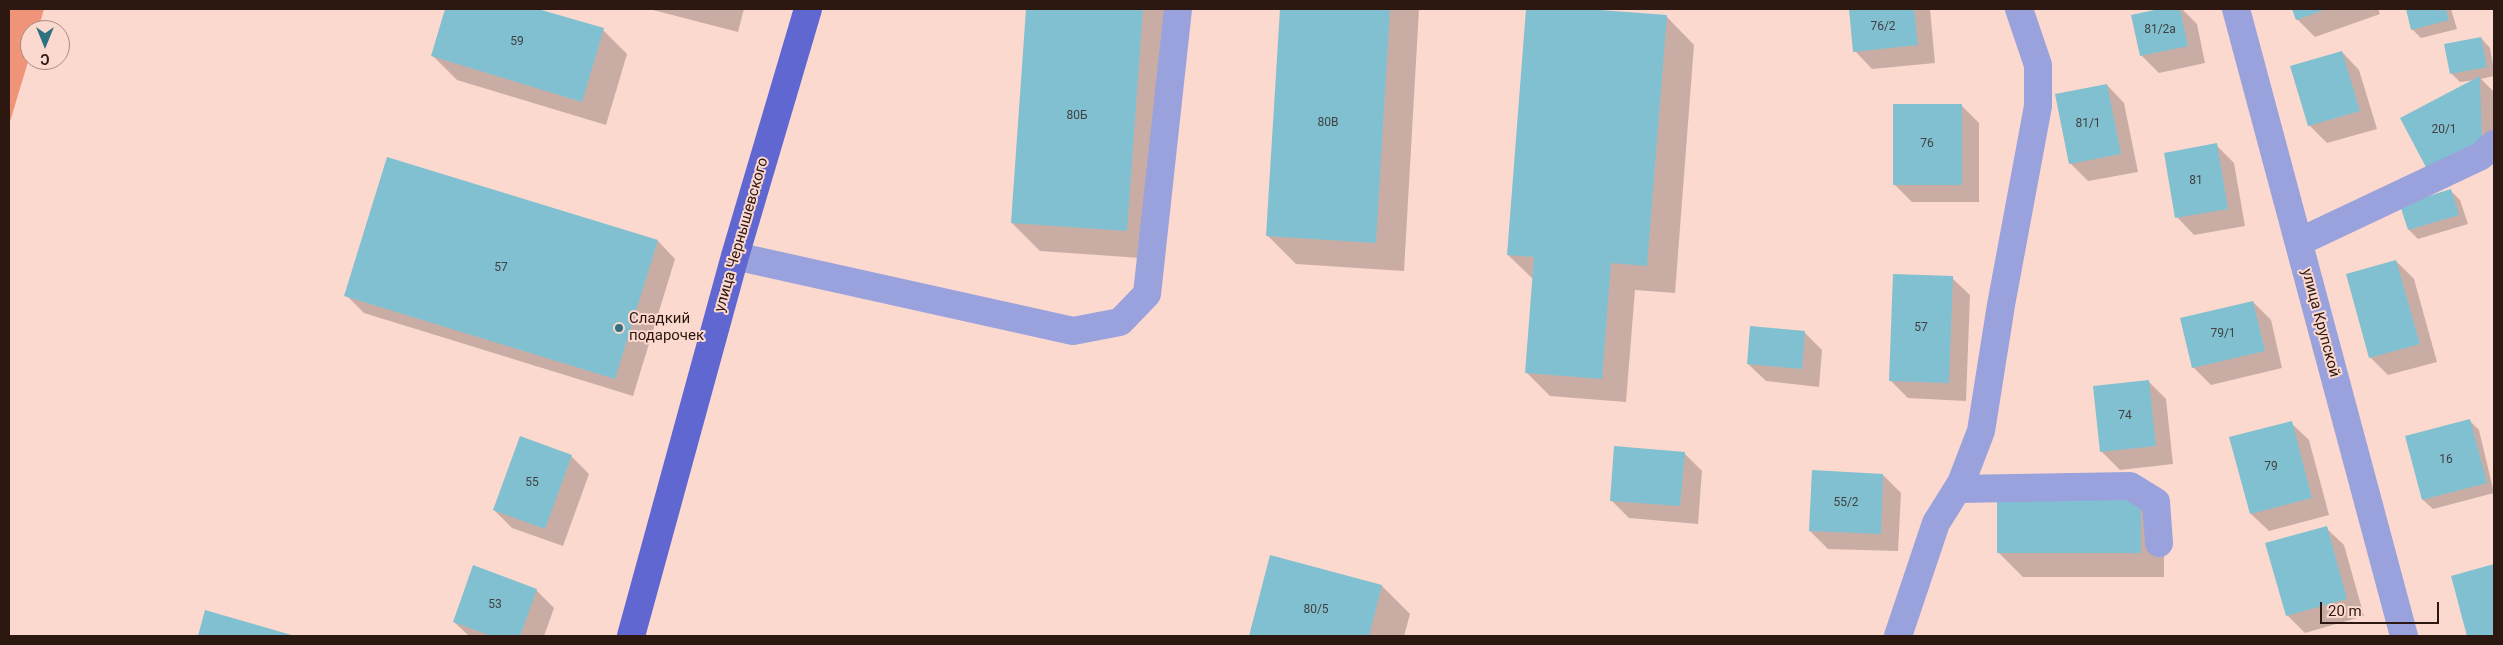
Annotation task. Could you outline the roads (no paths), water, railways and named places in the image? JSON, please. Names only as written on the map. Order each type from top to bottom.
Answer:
[{"type":"main road","name":"улица Чернышевского","points":[[631,636],[735,256],[808,9]]},
{"type":"street","points":[[735,256],[1073,332],[1120,322],[1147,294],[1178,9]]},
{"type":"street","points":[[1898,636],[1936,523],[1958,489],[1981,431],[2038,106],[2038,65],[2019,9]]},
{"type":"street","name":"улица Крупской","points":[[2236,9],[2404,636]]},
{"type":"street","points":[[2298,242],[2481,156],[2494,144]]},
{"type":"street","points":[[1958,489],[2130,486],[2156,502],[2159,543]]},
{"type":"place","name":"Сладкий подарочек","points":[[619,328]]}]
